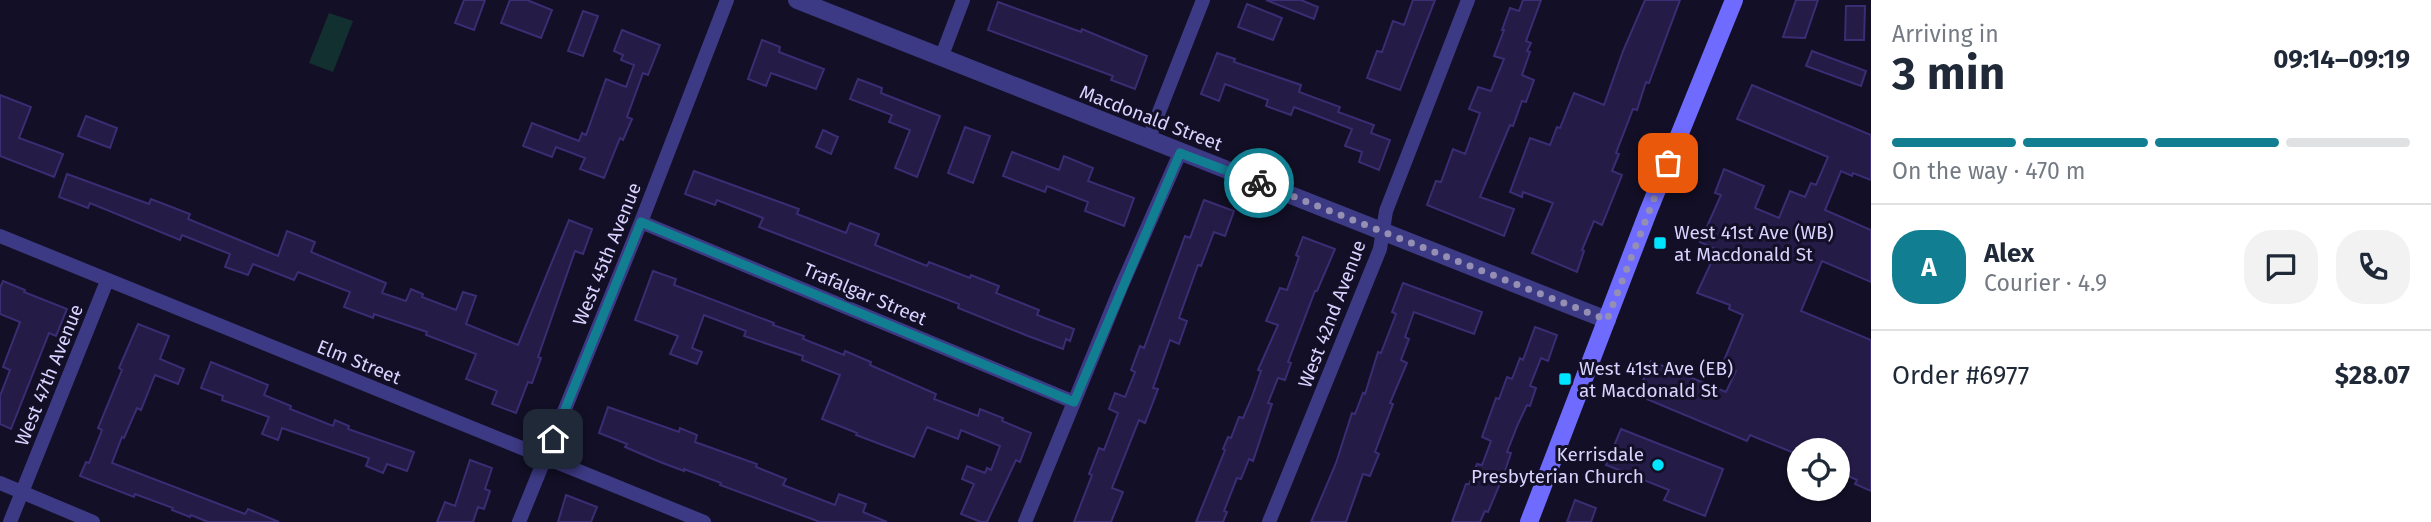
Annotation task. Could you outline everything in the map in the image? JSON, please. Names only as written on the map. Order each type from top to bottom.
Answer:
[{"type":"main road","points":[[1529,522],[1734,0]]},
{"type":"street","name":"West 45th Avenue","points":[[519,522],[641,222],[727,0]]},
{"type":"street","name":"Macdonald Street","points":[[797,0],[1607,320]]},
{"type":"street","points":[[940,58],[963,0]]},
{"type":"street","points":[[1148,140],[1203,0]]},
{"type":"street","name":"West 42nd Avenue","points":[[1269,522],[1380,249],[1386,211],[1468,0]]},
{"type":"street","points":[[1025,522],[1180,153]]},
{"type":"street","name":"Trafalgar Street","points":[[641,222],[1074,402]]},
{"type":"street","name":"Elm Street","points":[[0,236],[704,522]]},
{"type":"street","name":"West 47th Avenue","points":[[10,522],[107,281]]},
{"type":"street","points":[[0,483],[93,522]]},
{"type":"green space","points":[[329,13],[353,21],[333,72],[309,63]]},
{"type":"building","points":[[464,0],[485,0],[474,30],[455,23]]},
{"type":"building","points":[[510,0],[527,0],[552,10],[541,38],[501,23]]},
{"type":"building","points":[[1266,0],[1301,0],[1318,7],[1314,19]]},
{"type":"building","points":[[1413,0],[1435,0],[1400,90],[1367,78],[1377,51],[1382,52],[1393,21],[1404,25]]},
{"type":"building","points":[[1523,0],[1541,0],[1526,41],[1531,43],[1527,51],[1530,52],[1522,75],[1534,80],[1526,102],[1522,101],[1513,126],[1510,125],[1480,197],[1514,209],[1504,236],[1427,205],[1436,181],[1441,182],[1453,149],[1465,154],[1480,113],[1469,109],[1478,87],[1491,91],[1504,59],[1494,56],[1502,30],[1510,8],[1519,11]]},
{"type":"building","points":[[1645,0],[1680,0],[1649,83],[1646,82],[1637,110],[1633,109],[1616,153],[1619,154],[1612,171],[1622,175],[1602,225],[1594,221],[1582,250],[1584,251],[1577,272],[1532,253],[1553,203],[1523,192],[1522,197],[1510,192],[1530,138],[1550,145],[1574,93],[1604,105]]},
{"type":"building","points":[[1796,0],[1818,0],[1805,38],[1783,37]]},
{"type":"building","points":[[998,2],[1081,32],[1082,29],[1147,56],[1135,89],[1111,80],[1113,76],[988,30]]},
{"type":"building","points":[[1247,4],[1282,18],[1273,40],[1238,27]]},
{"type":"building","points":[[1846,6],[1865,6],[1864,40],[1845,40]]},
{"type":"building","points":[[583,11],[598,16],[583,56],[568,51]]},
{"type":"building","points":[[622,30],[660,45],[648,75],[643,73],[627,117],[632,119],[623,140],[620,138],[604,178],[580,169],[585,158],[556,147],[552,157],[523,146],[532,123],[579,141],[582,133],[586,135],[606,79],[626,87],[634,65],[621,60],[623,55],[614,51]]},
{"type":"building","points":[[762,40],[780,47],[779,52],[824,69],[816,89],[771,73],[766,86],[748,79]]},
{"type":"building","points":[[1812,51],[1866,71],[1861,86],[1806,66]]},
{"type":"building","points":[[1217,53],[1235,59],[1234,62],[1301,85],[1299,92],[1340,107],[1338,112],[1374,125],[1371,133],[1390,140],[1379,170],[1359,162],[1362,152],[1345,146],[1352,129],[1294,107],[1291,115],[1266,106],[1268,100],[1225,84],[1219,101],[1201,94]]},
{"type":"building","points":[[858,79],[882,88],[881,93],[940,116],[917,177],[895,168],[910,130],[889,122],[892,115],[850,99]]},
{"type":"building","points":[[1752,85],[1871,135],[1871,180],[1841,171],[1825,210],[1871,230],[1871,282],[1822,261],[1801,311],[1871,340],[1871,491],[1855,484],[1857,480],[1850,477],[1850,438],[1787,438],[1787,450],[1750,435],[1747,441],[1637,395],[1651,361],[1726,392],[1736,371],[1722,365],[1743,315],[1729,309],[1730,305],[1697,293],[1717,250],[1700,242],[1721,195],[1715,193],[1724,169],[1764,186],[1755,208],[1779,218],[1790,191],[1805,197],[1811,183],[1816,185],[1828,157],[1737,119]]},
{"type":"building","points":[[0,95],[31,107],[19,138],[63,154],[54,177],[0,156]]},
{"type":"building","points":[[86,116],[117,128],[110,148],[78,136]]},
{"type":"building","points":[[965,127],[990,136],[973,183],[948,173]]},
{"type":"building","points":[[823,130],[838,137],[831,154],[816,147]]},
{"type":"building","points":[[1012,152],[1059,170],[1064,156],[1093,168],[1088,181],[1134,198],[1124,226],[1085,211],[1088,202],[1047,186],[1045,192],[1003,176]]},
{"type":"building","points":[[694,171],[799,209],[797,214],[846,233],[850,223],[879,234],[875,245],[927,266],[929,262],[999,286],[996,293],[1039,310],[1037,315],[1074,329],[1070,341],[1066,339],[1063,349],[1028,336],[958,308],[959,304],[759,227],[763,218],[717,200],[715,205],[685,194]]},
{"type":"building","points":[[67,174],[149,204],[151,199],[190,214],[188,219],[278,256],[287,231],[315,242],[311,252],[386,283],[382,293],[406,301],[411,289],[423,294],[422,297],[456,310],[463,292],[476,296],[466,324],[518,345],[569,220],[592,229],[583,254],[575,251],[538,357],[541,358],[532,383],[528,382],[516,413],[492,404],[497,391],[466,379],[476,354],[426,335],[427,332],[374,314],[373,318],[344,307],[350,292],[298,272],[294,280],[253,264],[248,275],[225,267],[230,254],[182,235],[180,240],[90,203],[88,208],[59,197]]},
{"type":"building","points":[[1204,200],[1234,211],[1225,236],[1214,232],[1201,266],[1198,265],[1179,318],[1187,321],[1179,344],[1170,340],[1153,388],[1158,389],[1145,423],[1139,420],[1112,488],[1123,492],[1111,522],[1074,522],[1099,448],[1104,450],[1118,413],[1109,409],[1115,393],[1125,397],[1135,372],[1131,370],[1140,346],[1144,348],[1185,236],[1190,238]]},
{"type":"building","points":[[1303,237],[1335,249],[1315,291],[1288,362],[1291,363],[1285,380],[1278,378],[1268,403],[1272,404],[1253,461],[1249,459],[1241,479],[1237,478],[1224,511],[1227,512],[1223,522],[1196,522],[1228,437],[1231,438],[1239,417],[1243,418],[1252,397],[1261,371],[1258,370],[1278,325],[1266,321],[1280,288],[1287,290]]},
{"type":"building","points":[[653,271],[676,279],[674,285],[774,323],[773,325],[804,336],[803,339],[871,362],[870,365],[936,394],[934,399],[978,416],[980,409],[1031,433],[1020,462],[1016,460],[987,522],[961,514],[974,484],[962,479],[967,466],[985,473],[987,468],[991,470],[1000,446],[961,430],[958,439],[927,427],[914,457],[856,435],[857,433],[822,419],[840,375],[802,360],[803,356],[744,336],[746,331],[704,315],[692,348],[702,352],[697,364],[670,354],[678,336],[635,320]]},
{"type":"building","points":[[3,281],[67,309],[56,336],[49,333],[11,429],[0,424],[0,396],[10,370],[3,367],[20,322],[0,314],[0,288]]},
{"type":"building","points":[[1403,283],[1482,312],[1474,334],[1414,312],[1405,337],[1409,339],[1401,360],[1407,363],[1390,403],[1393,404],[1375,452],[1379,454],[1370,476],[1363,474],[1346,522],[1311,522],[1336,463],[1352,413],[1355,414],[1363,393],[1365,394],[1378,352],[1381,353],[1396,314],[1392,312]]},
{"type":"building","points":[[138,324],[169,336],[160,359],[184,369],[178,384],[155,375],[141,410],[137,408],[112,463],[245,514],[248,509],[279,522],[208,522],[80,476],[86,462],[89,463],[102,430],[98,428]]},
{"type":"building","points":[[1535,327],[1557,335],[1548,361],[1541,358],[1530,386],[1536,388],[1507,452],[1511,453],[1488,512],[1485,511],[1480,522],[1452,522],[1466,484],[1469,484],[1477,464],[1482,465],[1491,441],[1482,437],[1496,398],[1499,399],[1507,377],[1512,379],[1520,358],[1523,360]]},
{"type":"building","points":[[211,362],[268,385],[264,395],[291,406],[290,409],[333,426],[335,420],[349,426],[348,429],[414,452],[407,471],[387,464],[383,473],[366,466],[369,458],[282,428],[278,440],[262,434],[269,417],[222,400],[223,396],[201,388]]},
{"type":"building","points":[[608,407],[679,432],[680,428],[697,435],[695,442],[757,464],[756,467],[786,479],[783,485],[835,505],[839,494],[866,504],[863,512],[887,522],[820,522],[660,462],[599,433]]},
{"type":"building","name":"Kerrisdale Presbyterian Church","points":[[1621,429],[1723,469],[1705,516],[1664,500],[1669,490],[1606,465]]},
{"type":"building","points":[[470,460],[492,468],[485,489],[490,491],[484,509],[478,507],[473,522],[437,522],[445,502],[455,506]]},
{"type":"building","points":[[566,495],[597,507],[591,522],[558,522]]},
{"type":"building","points":[[1575,500],[1596,508],[1591,522],[1567,522]]},
{"type":"way so far","points":[[1259,183],[1607,320],[1668,163]]},
{"type":"place","name":"West 41st Ave (WB) at Macdonald St","points":[[1660,243]]},
{"type":"place","name":"West 41st Ave (EB) at Macdonald St","points":[[1565,379]]},
{"type":"place","name":"Kerrisdale Presbyterian Church","points":[[1658,465]]},
{"type":"route","points":[[553,439],[641,222],[1074,402],[1121,286],[1180,153],[1259,183]]}]
